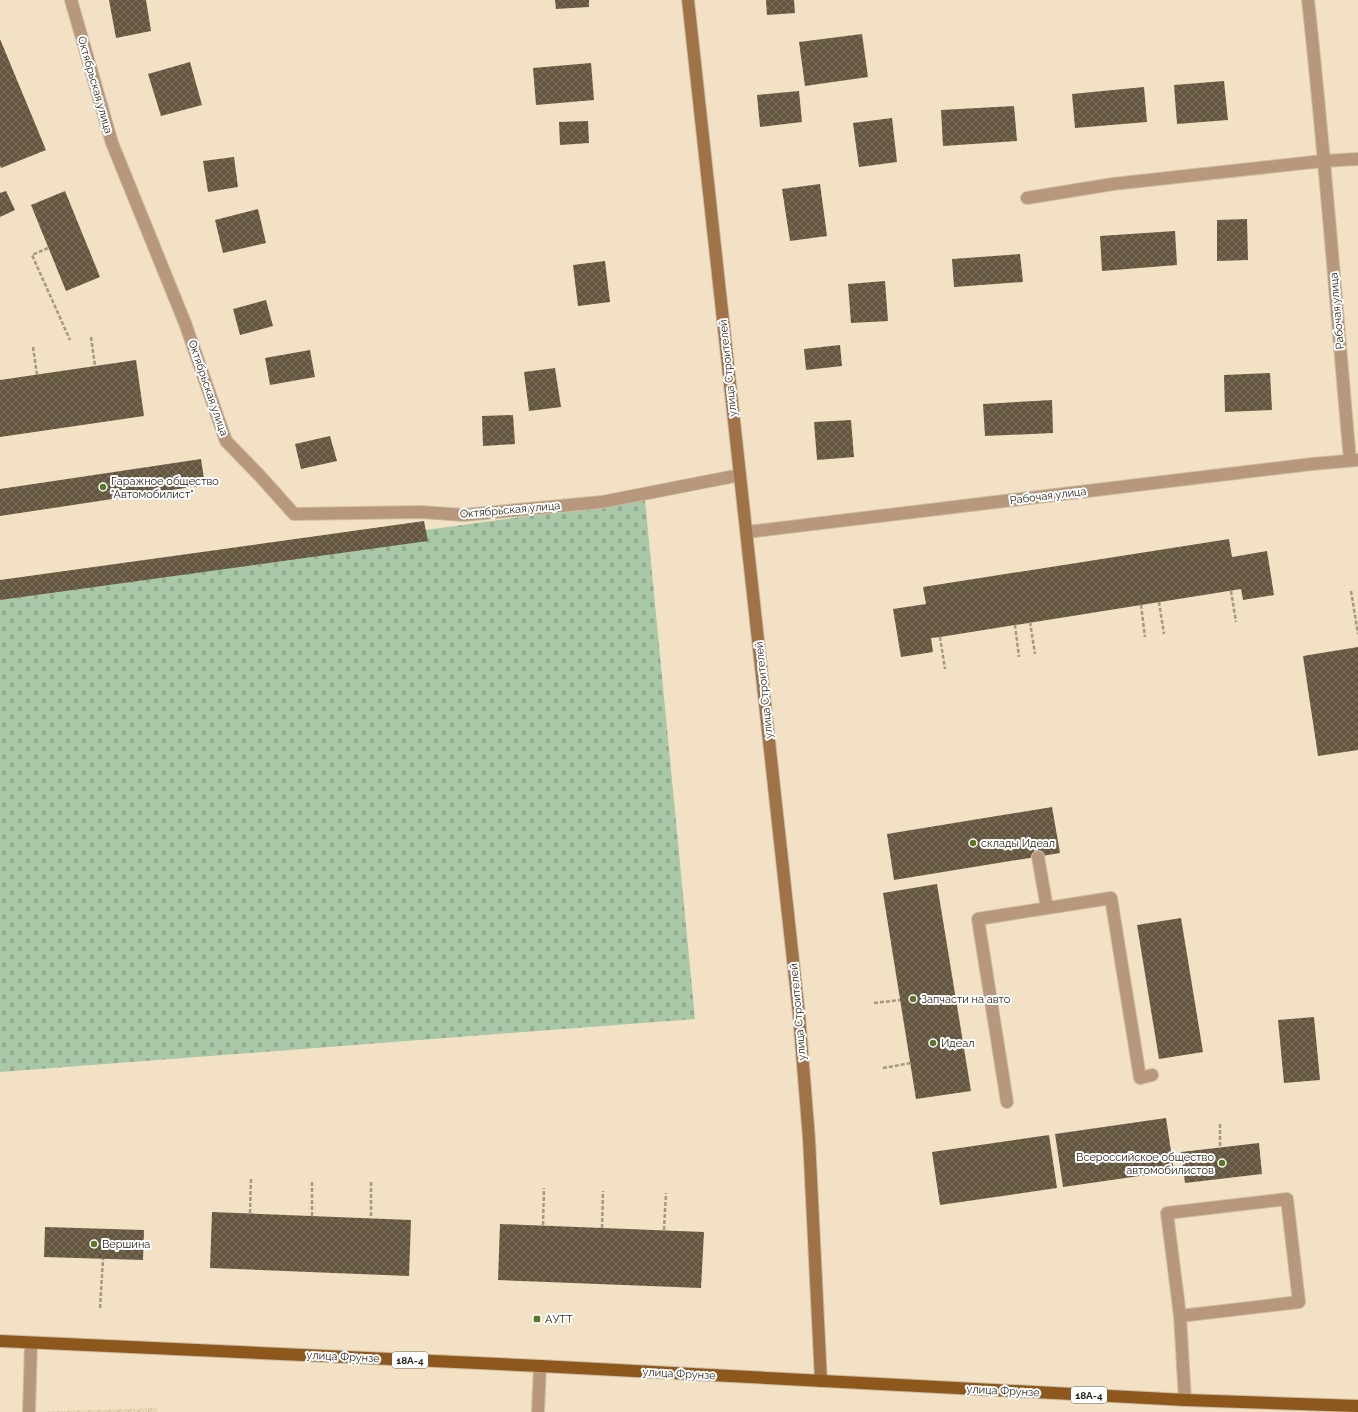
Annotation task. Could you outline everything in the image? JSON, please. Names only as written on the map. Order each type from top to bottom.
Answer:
[{"type":"main road","name":"улица Фрунзе","points":[[0,1341],[540,1366],[1185,1400],[1358,1406]]},
{"type":"street","name":"Октябрьская улица","points":[[71,0],[112,143],[185,323],[226,441],[294,514],[421,512],[464,515],[602,502],[740,475]]},
{"type":"street","name":"улица Строителей","points":[[688,0],[800,1028],[809,1140],[820,1381]]},
{"type":"street","name":"Рабочая улица","points":[[747,532],[1354,460],[1324,161],[1321,110],[1308,0]]},
{"type":"street","points":[[1027,198],[1113,184],[1324,161],[1358,159]]},
{"type":"street","points":[[1038,857],[1047,908]]},
{"type":"street","points":[[1007,1102],[978,919],[1111,898],[1140,1078],[1152,1075]]},
{"type":"street","points":[[1180,1316],[1299,1302],[1287,1199],[1167,1213],[1180,1316],[1185,1400]]},
{"type":"street","points":[[29,1412],[32,1343]]},
{"type":"street","points":[[538,1412],[540,1366]]},
{"type":"path","points":[[48,248],[32,255],[70,340]]},
{"type":"path","points":[[91,337],[95,366]]},
{"type":"path","points":[[33,347],[37,375]]},
{"type":"path","points":[[1231,591],[1236,622]]},
{"type":"path","points":[[1351,591],[1358,634]]},
{"type":"path","points":[[1159,602],[1164,634]]},
{"type":"path","points":[[1141,605],[1145,637]]},
{"type":"path","points":[[1030,622],[1035,654]]},
{"type":"path","points":[[1015,625],[1019,657]]},
{"type":"path","points":[[940,636],[945,668]]},
{"type":"path","points":[[874,1003],[900,1000]]},
{"type":"path","points":[[883,1068],[911,1063]]},
{"type":"path","points":[[1220,1124],[1220,1148]]},
{"type":"path","points":[[250,1213],[251,1178]]},
{"type":"path","points":[[312,1180],[312,1216]]},
{"type":"path","points":[[371,1182],[371,1218]]},
{"type":"path","points":[[543,1225],[544,1188]]},
{"type":"path","points":[[602,1228],[603,1191]]},
{"type":"path","points":[[664,1230],[666,1193]]},
{"type":"path","points":[[100,1308],[103,1259]]},
{"type":"shaded area","points":[[157,1408],[157,1412],[29,1412]]},
{"type":"green space","points":[[645,500],[695,1019],[0,1072],[0,588]]},
{"type":"building","points":[[109,0],[146,0],[151,31],[116,38]]},
{"type":"building","points":[[555,0],[589,0],[589,7],[556,9]]},
{"type":"building","points":[[766,0],[794,0],[795,13],[767,15]]},
{"type":"building","points":[[862,34],[868,77],[805,86],[799,42]]},
{"type":"building","points":[[0,39],[46,150],[1,168],[0,165]]},
{"type":"building","points":[[190,62],[202,105],[161,116],[148,74]]},
{"type":"building","points":[[591,63],[594,100],[536,105],[533,68]]},
{"type":"building","points":[[1224,81],[1228,120],[1177,124],[1174,85]]},
{"type":"building","points":[[1144,87],[1147,122],[1075,128],[1072,94]]},
{"type":"building","points":[[799,91],[802,122],[760,127],[757,95]]},
{"type":"building","points":[[1014,106],[1017,141],[943,146],[941,110]]},
{"type":"building","points":[[892,118],[897,162],[859,167],[853,123]]},
{"type":"building","points":[[588,121],[589,143],[560,145],[559,122]]},
{"type":"building","points":[[234,157],[238,187],[208,192],[203,161]]},
{"type":"building","points":[[820,184],[827,236],[790,241],[782,189]]},
{"type":"building","points":[[6,191],[15,210],[0,217],[0,193]]},
{"type":"building","points":[[65,191],[100,277],[66,291],[31,205]]},
{"type":"building","points":[[258,209],[266,243],[223,253],[215,220]]},
{"type":"building","points":[[1247,219],[1248,260],[1217,261],[1217,220]]},
{"type":"building","points":[[1175,231],[1177,265],[1102,271],[1100,236]]},
{"type":"building","points":[[1020,254],[1023,282],[954,287],[952,259]]},
{"type":"building","points":[[605,261],[610,302],[578,306],[573,265]]},
{"type":"building","points":[[885,281],[888,321],[851,323],[848,284]]},
{"type":"building","points":[[266,300],[273,326],[240,335],[233,309]]},
{"type":"building","points":[[840,345],[842,366],[806,370],[804,349]]},
{"type":"building","points":[[310,350],[315,377],[270,385],[265,358]]},
{"type":"building","points":[[136,360],[144,416],[0,437],[0,380]]},
{"type":"building","points":[[555,368],[561,407],[529,411],[524,372]]},
{"type":"building","points":[[1270,373],[1272,410],[1225,412],[1224,375]]},
{"type":"building","points":[[1052,400],[1053,433],[985,436],[983,404]]},
{"type":"building","points":[[513,415],[515,444],[483,446],[482,416]]},
{"type":"building","points":[[851,420],[854,457],[817,460],[814,422]]},
{"type":"building","points":[[330,436],[337,461],[301,469],[295,444]]},
{"type":"building","name":"Гаражное общество \"Автомобилист\"","points":[[201,459],[205,485],[0,516],[0,489]]},
{"type":"building","points":[[424,521],[428,541],[0,600],[0,580]]},
{"type":"building","points":[[1229,539],[1232,557],[1267,551],[1274,595],[1243,600],[1241,589],[931,638],[933,652],[901,657],[893,609],[926,604],[923,587]]},
{"type":"building","points":[[1358,647],[1358,750],[1318,756],[1303,656]]},
{"type":"building","name":"склады Идеал","points":[[1052,807],[1060,853],[894,880],[887,834]]},
{"type":"building","points":[[937,884],[971,1091],[916,1099],[883,893]]},
{"type":"building","points":[[1181,918],[1203,1052],[1159,1059],[1137,925]]},
{"type":"building","points":[[1314,1017],[1320,1080],[1284,1083],[1278,1020]]},
{"type":"building","points":[[1166,1118],[1174,1171],[1063,1187],[1055,1134]]},
{"type":"building","points":[[1049,1135],[1057,1188],[940,1205],[932,1152]]},
{"type":"building","name":"Всероссийское общество автомобилистов","points":[[1259,1143],[1262,1174],[1185,1183],[1181,1152]]},
{"type":"building","points":[[212,1212],[411,1220],[409,1276],[210,1268]]},
{"type":"building","points":[[500,1224],[704,1232],[701,1288],[498,1280]]},
{"type":"building","name":"Вершина","points":[[45,1227],[144,1230],[143,1260],[44,1257]]},
{"type":"place","name":"Гаражное общество \"Автомобилист\"","points":[[103,487]]},
{"type":"place","name":"склады Идеал","points":[[973,843]]},
{"type":"place","name":"Запчасти на авто","points":[[913,999]]},
{"type":"place","name":"Идеал","points":[[933,1043]]},
{"type":"place","name":"Всероссийское общество автомобилистов","points":[[1222,1163]]},
{"type":"place","name":"Вершина","points":[[94,1244]]},
{"type":"place","name":"АУТТ","points":[[537,1319]]}]
